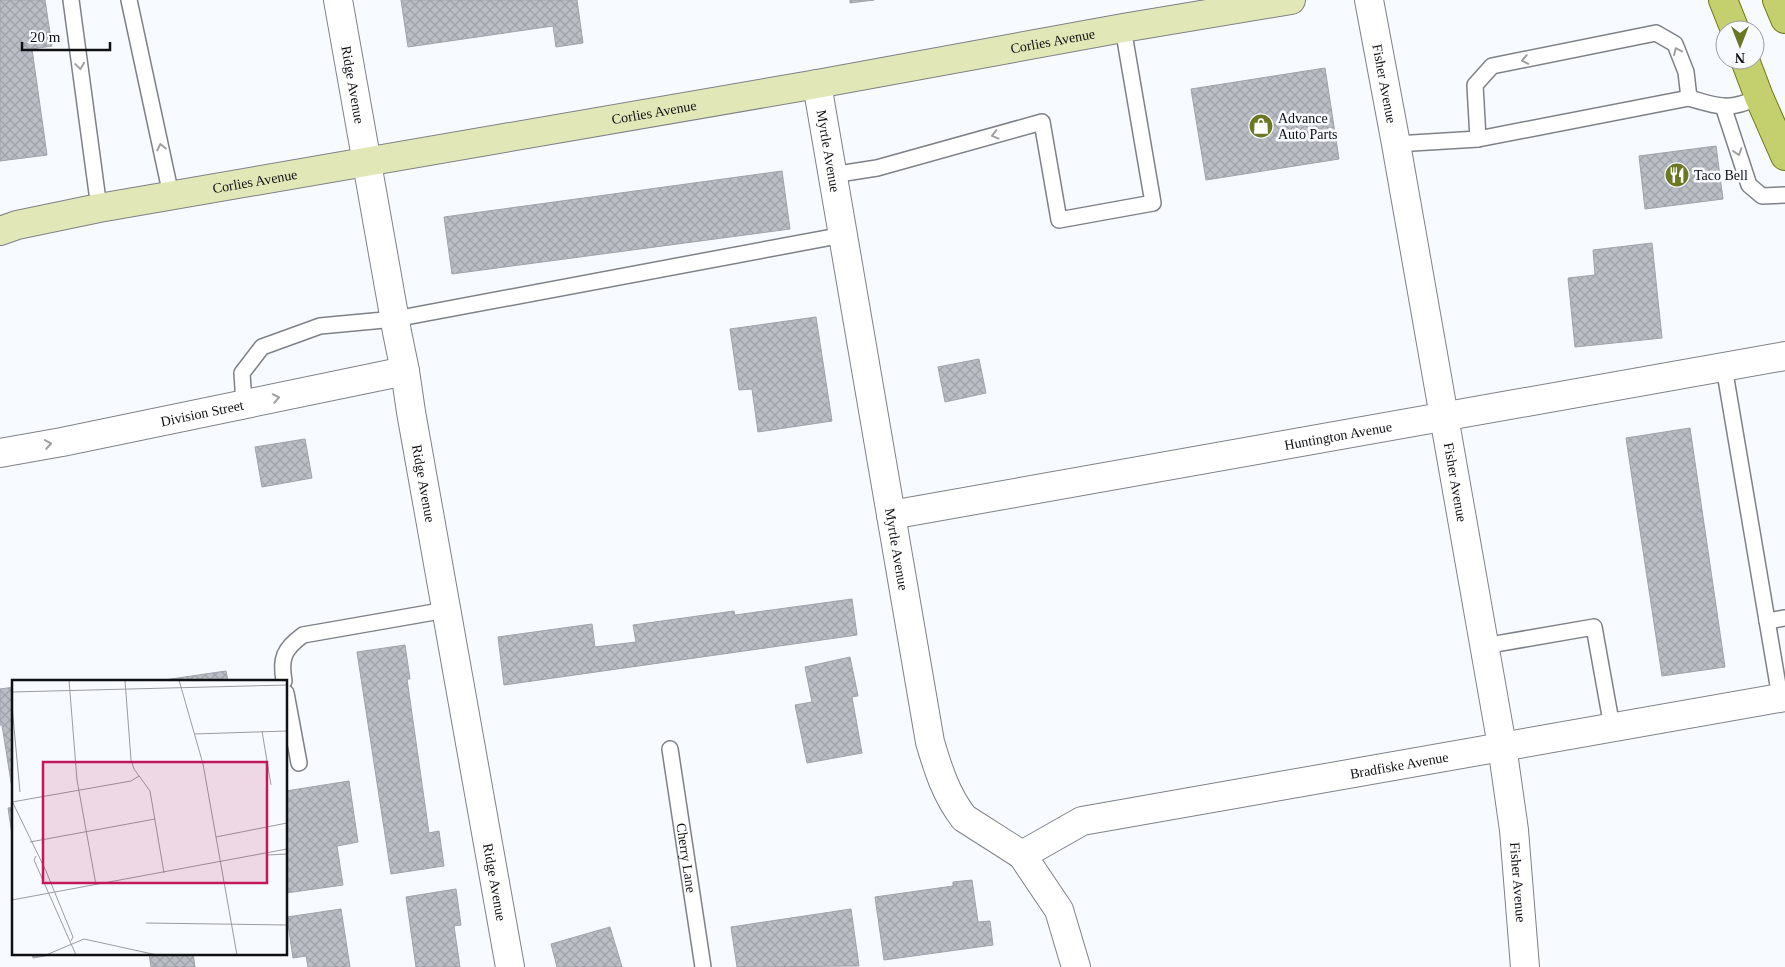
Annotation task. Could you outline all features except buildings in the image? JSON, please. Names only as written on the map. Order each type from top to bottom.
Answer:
[{"type":"main road","name":"Corlies Avenue","points":[[6,227],[171,195],[817,84],[1263,2],[1291,0]]},
{"type":"main road","points":[[1722,0],[1730,20]]},
{"type":"main road","points":[[1777,0],[1785,19]]},
{"type":"main road","points":[[1750,70],[1759,97],[1785,156]]},
{"type":"street","name":"Ridge Avenue","points":[[338,0],[366,162],[406,371],[411,412],[510,967]]},
{"type":"street","name":"Fisher Avenue","points":[[1369,0],[1502,746],[1514,830],[1525,967]]},
{"type":"street","name":"Myrtle Avenue","points":[[817,84],[930,742],[940,777],[964,818],[1022,855],[1059,910],[1076,967]]},
{"type":"street","name":"Huntington Avenue","points":[[891,515],[1785,356]]},
{"type":"street","name":"Division Street","points":[[0,453],[406,371]]},
{"type":"street","name":"Bradfiske Avenue","points":[[1022,855],[1082,821],[1782,697]]},
{"type":"lane","points":[[70,0],[99,208]]},
{"type":"lane","points":[[129,0],[171,195]]},
{"type":"lane","points":[[832,175],[877,168],[1042,122],[1059,220],[1153,203],[1123,28]]},
{"type":"lane","points":[[1478,139],[1475,85],[1492,66],[1656,33],[1675,44],[1686,72],[1689,98]]},
{"type":"lane","points":[[1396,144],[1478,139],[1689,98],[1717,107],[1742,105],[1759,97]]},
{"type":"lane","points":[[1723,106],[1749,185],[1762,196],[1785,195]]},
{"type":"lane","points":[[244,404],[242,373],[262,347],[320,326],[395,319],[843,235]]},
{"type":"lane","points":[[1724,367],[1767,621],[1782,697]]},
{"type":"lane","points":[[284,680],[281,665],[290,645],[302,635],[446,610]]},
{"type":"lane","points":[[1767,621],[1785,618]]},
{"type":"lane","points":[[1484,646],[1594,627],[1612,727]]},
{"type":"lane","points":[[288,704],[299,763]]},
{"type":"lane","name":"Cherry Lane","points":[[670,749],[703,967]]},
{"type":"place","name":"Advance Auto Parts","points":[[1261,126]]},
{"type":"place","name":"Taco Bell","points":[[1677,175]]}]
